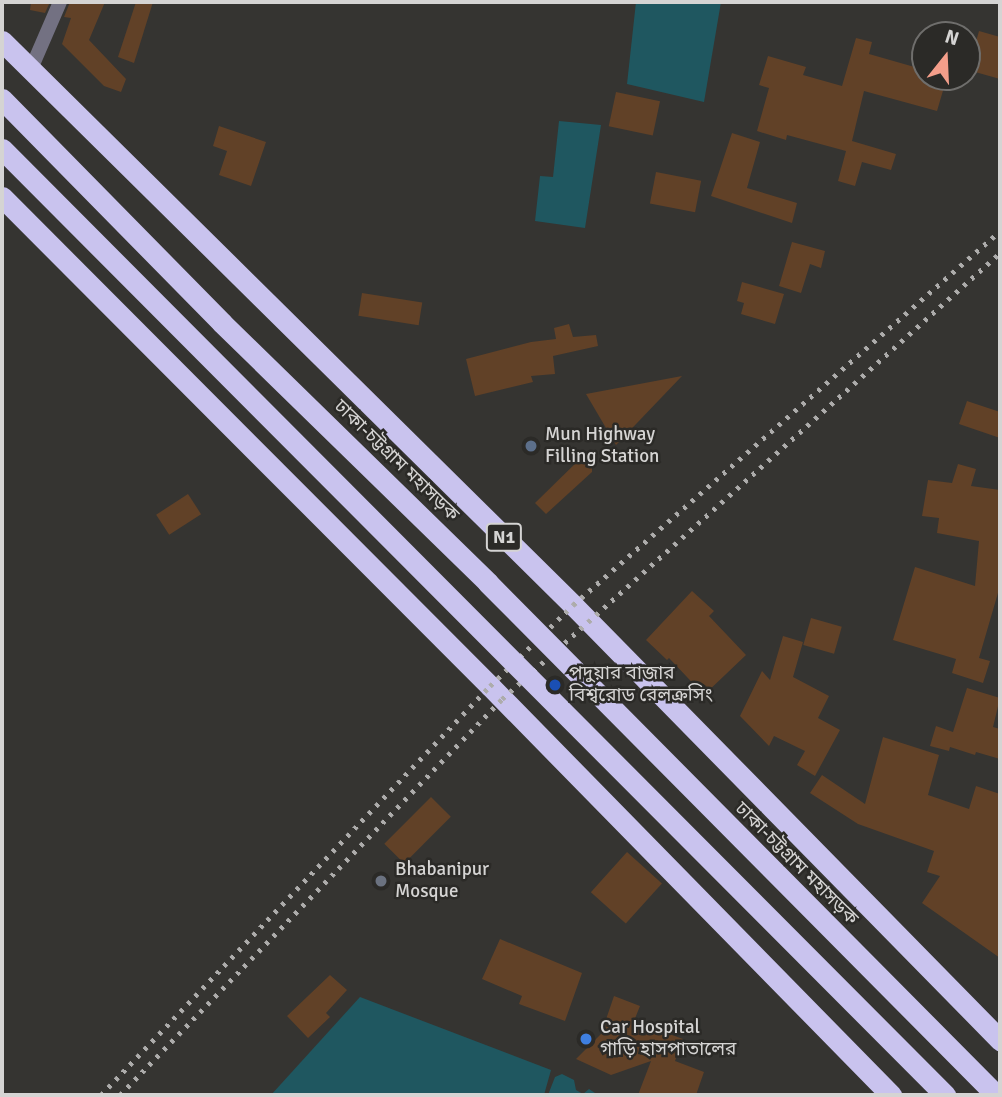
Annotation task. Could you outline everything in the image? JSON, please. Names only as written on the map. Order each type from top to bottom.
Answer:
[{"type":"highway","name":"N1","points":[[2,41],[573,605],[1000,1040]]},
{"type":"highway","name":"ঢাকা-চট্টগ্রাম মহাসড়ক","points":[[2,99],[222,323],[498,593],[996,1095]]},
{"type":"highway","points":[[2,149],[945,1095]]},
{"type":"highway","points":[[2,197],[490,686],[891,1095]]},
{"type":"street","points":[[31,69],[60,2]]},
{"type":"water","points":[[636,2],[721,2],[704,102],[627,84]]},
{"type":"water","points":[[559,121],[601,125],[585,228],[535,221],[540,176],[553,177]]},
{"type":"water","points":[[360,997],[551,1070],[544,1095],[271,1095]]},
{"type":"water","points":[[562,1074],[574,1080],[576,1090],[583,1094],[589,1089],[598,1095],[548,1095],[555,1077]]},
{"type":"building","points":[[31,2],[50,2],[45,13],[30,10]]},
{"type":"building","points":[[70,2],[105,2],[89,40],[126,79],[121,92],[104,86],[62,44],[71,18],[64,17]]},
{"type":"building","points":[[136,2],[153,2],[134,63],[118,57]]},
{"type":"building","points":[[981,32],[1000,37],[1000,79],[981,74]]},
{"type":"building","points":[[856,38],[872,42],[869,54],[911,66],[911,91],[943,91],[937,111],[864,91],[852,141],[896,154],[891,170],[862,162],[855,186],[838,181],[846,151],[787,135],[786,140],[757,131],[769,88],[759,85],[768,56],[806,67],[803,75],[842,86]]},
{"type":"building","points":[[616,92],[660,101],[653,136],[609,126]]},
{"type":"building","points":[[219,126],[266,142],[251,186],[219,175],[227,151],[213,146]]},
{"type":"building","points":[[732,133],[760,142],[747,188],[797,203],[792,223],[711,196]]},
{"type":"building","points":[[656,172],[701,181],[695,212],[650,203]]},
{"type":"building","points":[[792,242],[825,251],[821,268],[810,264],[801,293],[779,286]]},
{"type":"building","points":[[742,282],[784,294],[775,324],[741,314],[744,303],[737,301]]},
{"type":"building","points":[[362,293],[422,303],[419,325],[358,316]]},
{"type":"building","points":[[569,324],[573,337],[596,335],[598,346],[553,356],[555,374],[531,376],[533,382],[475,396],[466,359],[531,342],[556,339],[554,328]]},
{"type":"building","points":[[682,376],[616,445],[586,394]]},
{"type":"building","points":[[967,401],[1000,412],[1000,438],[959,424]]},
{"type":"building","points":[[583,456],[592,465],[592,472],[546,514],[535,503]]},
{"type":"building","points":[[958,464],[976,469],[971,486],[1000,490],[1000,586],[979,658],[990,661],[983,683],[952,673],[956,659],[893,640],[915,567],[975,586],[979,541],[937,533],[939,518],[922,516],[928,480],[952,483]]},
{"type":"building","points":[[188,494],[201,514],[169,535],[156,515]]},
{"type":"building","points":[[692,591],[714,611],[709,616],[746,655],[704,695],[669,658],[667,660],[646,640]]},
{"type":"building","points":[[811,618],[842,627],[834,654],[803,645]]},
{"type":"building","points":[[783,636],[803,642],[793,677],[829,696],[818,718],[840,730],[815,776],[797,765],[805,751],[774,736],[769,746],[740,716],[762,671],[770,680]]},
{"type":"building","points":[[967,688],[1000,698],[993,727],[1000,729],[1000,759],[950,747],[949,751],[930,746],[936,726],[953,732]]},
{"type":"building","points":[[883,737],[939,755],[928,795],[969,809],[976,786],[1000,794],[1000,958],[922,903],[940,876],[927,872],[934,851],[858,824],[810,793],[822,775],[865,804]]},
{"type":"building","points":[[431,797],[451,817],[404,863],[384,844]]},
{"type":"building","points":[[627,852],[662,883],[626,924],[591,892]]},
{"type":"building","points":[[500,939],[582,973],[565,1021],[519,1004],[522,996],[482,979]]},
{"type":"building","points":[[330,975],[347,990],[326,1013],[330,1017],[308,1038],[287,1016]]},
{"type":"building","points":[[614,996],[640,1006],[634,1021],[683,1039],[675,1061],[704,1072],[696,1095],[638,1095],[651,1061],[611,1075],[576,1059],[601,1034]]},
{"type":"railway","points":[[101,1095],[490,686],[573,605],[1000,231]]},
{"type":"railway","points":[[120,1095],[502,699],[1000,253]]},
{"type":"place","name":"Mun Highway Filling Station","points":[[531,446]]},
{"type":"place","name":"পদুয়ার বাজার বিশ্বরোড রেলক্রসিং","points":[[555,685]]},
{"type":"place","name":"Bhabanipur Mosque","points":[[381,881]]},
{"type":"place","name":"Car Hospital গাড়ি হাসপাতালের","points":[[586,1039]]}]
